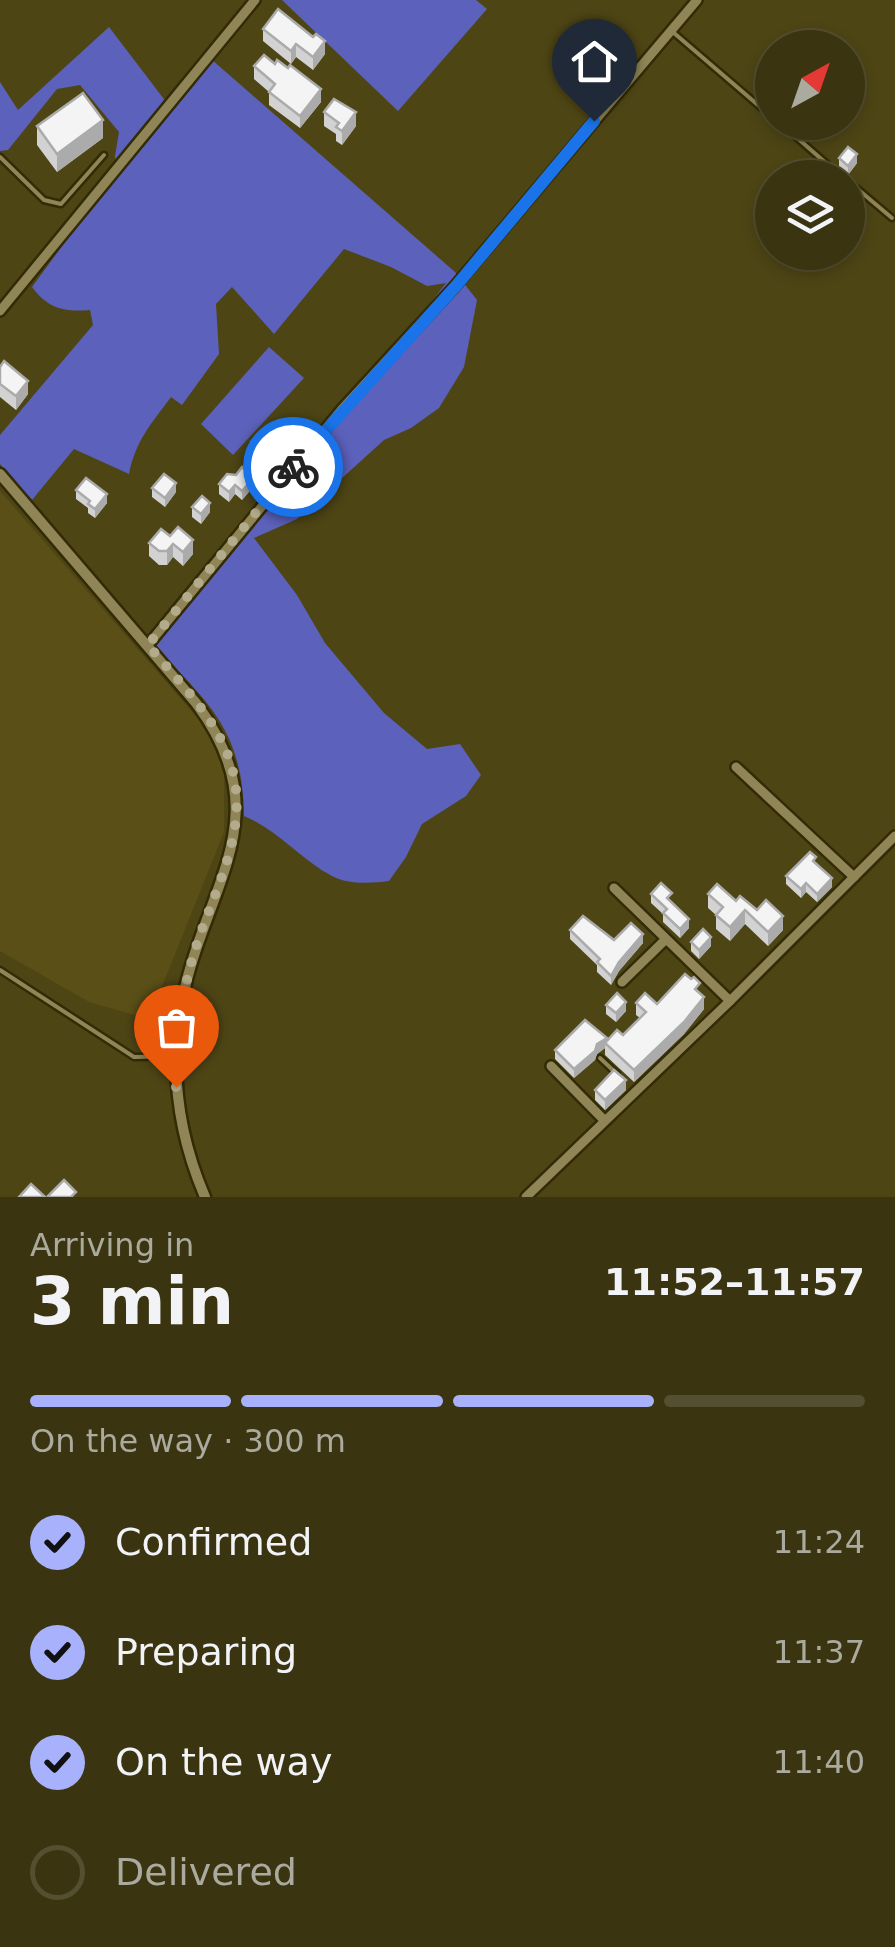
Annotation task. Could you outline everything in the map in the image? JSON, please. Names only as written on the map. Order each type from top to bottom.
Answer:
[{"type":"street","points":[[0,311],[255,0]]},
{"type":"street","points":[[148,645],[342,408],[456,286],[696,0]]},
{"type":"street","points":[[0,474],[211,724],[233,772],[231,848],[196,949],[182,1002],[176,1056],[181,1121],[205,1197]]},
{"type":"street","points":[[736,766],[854,876]]},
{"type":"street","points":[[526,1197],[895,836]]},
{"type":"street","points":[[614,888],[730,1001]]},
{"type":"street","points":[[622,982],[665,940]]},
{"type":"street","points":[[551,1066],[604,1120]]},
{"type":"lane","points":[[670,30],[755,102]]},
{"type":"lane","points":[[799,140],[823,160]]},
{"type":"lane","points":[[0,158],[44,200],[60,204],[104,155]]},
{"type":"lane","points":[[865,195],[892,218]]},
{"type":"lane","points":[[0,970],[134,1057],[176,1056]]},
{"type":"lane","points":[[600,1058],[624,1080]]},
{"type":"shaded area","points":[[282,0],[476,0],[487,9],[398,111]]},
{"type":"shaded area","points":[[109,27],[170,107],[211,59],[455,272],[477,300],[464,367],[439,408],[411,428],[384,440],[297,519],[254,538],[297,595],[325,643],[384,713],[427,749],[460,744],[481,775],[466,796],[422,824],[389,881],[353,882],[332,876],[244,816],[237,760],[229,738],[204,699],[149,641],[344,414],[446,283],[427,286],[344,249],[274,334],[232,287],[216,304],[219,354],[182,405],[171,397],[140,442],[129,474],[74,449],[32,500],[0,464],[0,435],[93,325],[90,310],[58,307],[32,287],[117,171],[119,132],[80,85],[57,89],[8,150],[0,151],[0,82],[18,110]]},
{"type":"shaded area","points":[[269,347],[304,378],[233,455],[201,424]]},
{"type":"shaded area","points":[[0,491],[202,723],[224,764],[224,832],[149,1019],[89,1002],[0,951]]},
{"type":"building","points":[[278,9],[313,37],[316,34],[325,41],[313,57],[296,44],[291,51],[263,29]]},
{"type":"building","points":[[264,55],[275,64],[277,60],[288,68],[290,65],[321,89],[300,116],[269,92],[275,84],[254,66]]},
{"type":"building","points":[[83,93],[103,120],[57,154],[37,126]]},
{"type":"building","points":[[334,99],[356,112],[342,131],[336,127],[339,123],[324,112]]},
{"type":"building","points":[[848,147],[857,154],[852,160],[839,158]]},
{"type":"building","points":[[4,361],[28,381],[16,396],[0,384]]},
{"type":"building","points":[[242,467],[254,477],[242,491],[235,485],[229,492],[219,484],[227,474],[236,475]]},
{"type":"building","points":[[164,474],[176,483],[165,498],[152,488]]},
{"type":"building","points":[[86,478],[107,494],[95,509],[76,490]]},
{"type":"building","points":[[202,496],[210,503],[201,514],[192,507]]},
{"type":"building","points":[[178,527],[193,540],[183,552],[173,544],[167,551],[159,551],[149,543],[161,529],[170,536]]},
{"type":"building","points":[[810,852],[816,857],[813,861],[832,878],[817,894],[806,883],[801,889],[786,876]]},
{"type":"building","points":[[661,883],[672,893],[667,898],[689,919],[680,929],[651,894]]},
{"type":"building","points":[[717,884],[736,901],[740,896],[757,910],[766,900],[783,916],[768,932],[745,910],[730,927],[716,915],[723,907],[708,894]]},
{"type":"building","points":[[583,916],[614,940],[631,923],[643,934],[611,976],[597,962],[600,959],[570,930]]},
{"type":"building","points":[[703,929],[711,937],[699,950],[691,942]]},
{"type":"building","points":[[685,974],[700,983],[695,989],[704,997],[634,1070],[605,1043],[617,1030],[623,1035],[646,1012],[636,1003],[645,993],[657,1004]]},
{"type":"building","points":[[617,993],[626,1002],[616,1013],[606,1005]]},
{"type":"building","points":[[585,1020],[607,1038],[574,1069],[555,1050]]},
{"type":"building","points":[[614,1070],[626,1080],[605,1100],[595,1090]]},
{"type":"building","points":[[64,1180],[76,1192],[71,1197],[49,1197],[48,1196]]},
{"type":"building","points":[[31,1184],[45,1197],[19,1197]]},
{"type":"way so far","points":[[176,1087],[182,1002],[231,848],[235,800],[233,772],[211,724],[148,645],[293,467]]},
{"type":"route","points":[[293,467],[342,408],[456,286],[594,121]]}]
